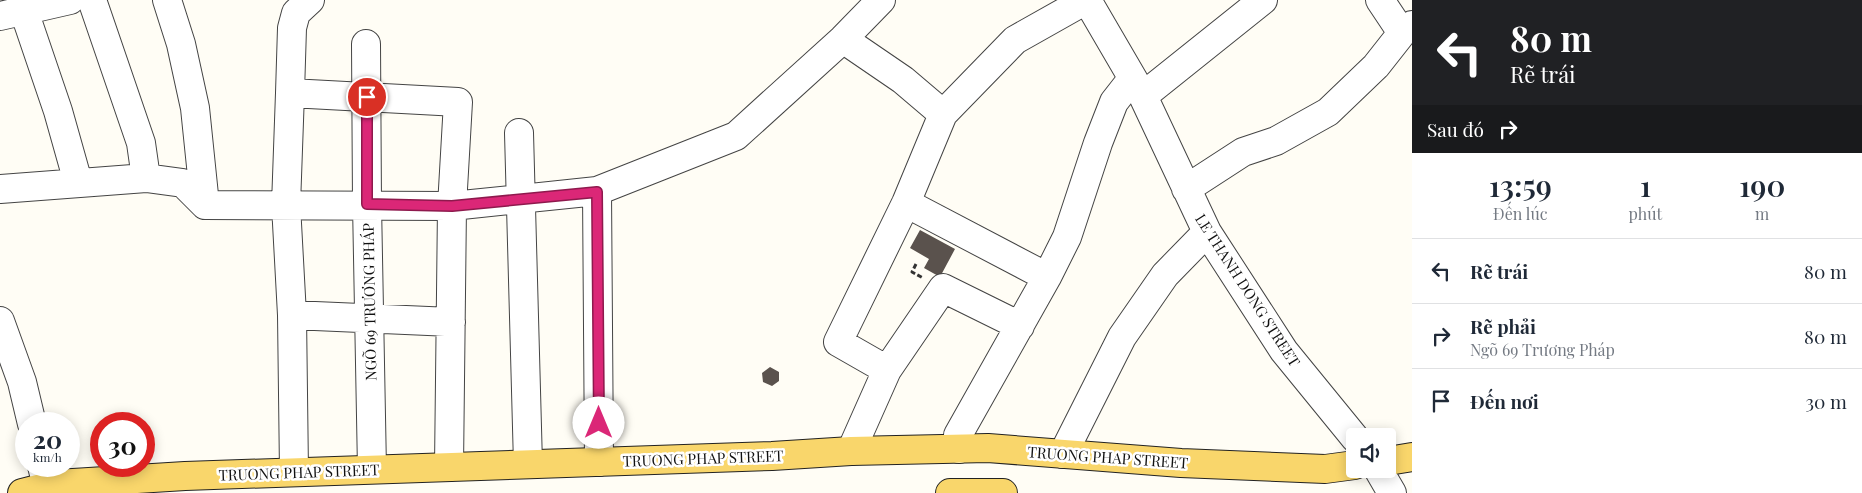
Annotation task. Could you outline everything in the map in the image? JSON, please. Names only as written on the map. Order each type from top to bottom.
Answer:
[{"type":"main road","name":"TRUONG PHAP STREET","points":[[37,482],[57,484],[185,476],[772,456],[851,451],[988,448],[1181,463],[1325,469],[1346,466]]},
{"type":"main road","points":[[1396,459],[1412,457]]},
{"type":"main road","points":[[950,493],[1003,493]]},
{"type":"street","points":[[70,0],[12,14],[58,111],[78,182]]},
{"type":"street","points":[[92,0],[141,143],[146,178]]},
{"type":"street","points":[[167,0],[181,44],[195,108],[205,205]]},
{"type":"street","points":[[294,472],[292,315],[286,205],[292,28],[296,13],[310,0]]},
{"type":"street","points":[[0,189],[146,178],[183,183],[205,205],[367,204],[452,206],[597,192],[736,136],[843,39],[881,0]]},
{"type":"street","points":[[887,370],[838,342],[906,202],[943,114],[1015,40],[1086,0]]},
{"type":"street","name":"LE THANH DONG STREET","points":[[1086,0],[1138,87],[1207,232],[1284,351],[1347,428]]},
{"type":"street","points":[[959,449],[958,435],[1047,277],[1067,237],[1098,143],[1114,102],[1263,0]]},
{"type":"street","points":[[1186,189],[1243,152],[1276,141],[1328,112],[1376,66],[1407,29],[1380,0]]},
{"type":"street","points":[[843,39],[903,80],[943,114]]},
{"type":"street","name":"NGÕ 69 TRƯƠNG PHÁP","points":[[366,44],[372,470]]},
{"type":"street","points":[[290,93],[458,102],[452,206],[449,467]]},
{"type":"street","points":[[519,133],[528,464]]},
{"type":"street","points":[[597,192],[600,462]]},
{"type":"street","points":[[906,202],[1047,277]]},
{"type":"street","points":[[1063,454],[1122,337],[1165,275],[1207,232]]},
{"type":"street","points":[[851,451],[887,370],[943,288],[1020,326]]},
{"type":"street","points":[[292,315],[450,322]]},
{"type":"street","points":[[0,321],[22,382],[29,412]]},
{"type":"street","points":[[1383,478],[1392,493]]},
{"type":"building","points":[[920,230],[955,249],[940,277],[924,268],[929,259],[910,248]]},
{"type":"building","points":[[770,367],[779,372],[779,381],[772,386],[763,382],[762,373]]},
{"type":"route","points":[[367,97],[367,204],[452,206],[597,192],[599,423]]}]
